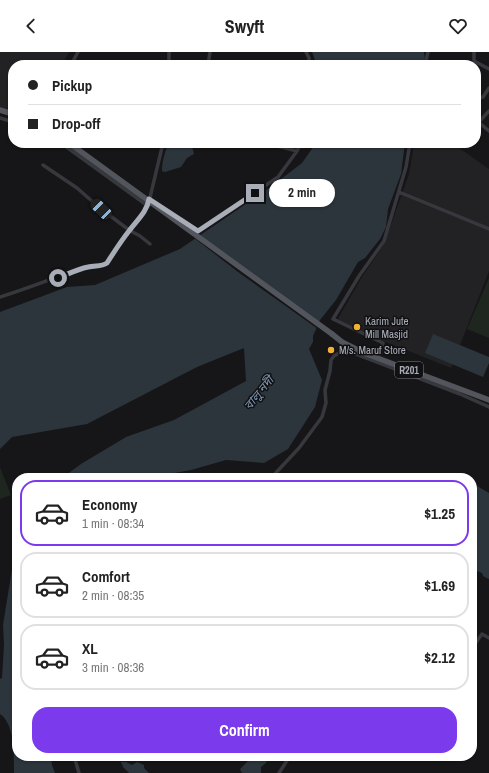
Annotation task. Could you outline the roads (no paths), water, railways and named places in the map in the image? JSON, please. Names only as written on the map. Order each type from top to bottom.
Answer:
[{"type":"main road","name":"R201","points":[[76,148],[342,342],[364,353],[489,400]]},
{"type":"street","points":[[481,98],[489,88]]},
{"type":"street","points":[[481,118],[489,111]]},
{"type":"street","points":[[481,124],[489,131]]},
{"type":"street","points":[[68,148],[148,206]]},
{"type":"street","points":[[0,297],[76,270],[107,263],[129,230],[148,206],[162,148]]},
{"type":"street","points":[[285,148],[297,151]]},
{"type":"street","points":[[149,199],[198,231],[278,177],[298,148]]},
{"type":"street","points":[[379,355],[383,343],[333,319],[359,276],[384,241],[406,167],[409,148]]},
{"type":"street","points":[[43,165],[77,188],[101,209],[150,244]]},
{"type":"street","points":[[399,192],[489,228]]},
{"type":"street","points":[[276,473],[299,448],[322,417],[326,403],[325,390],[331,360],[338,353],[351,352],[460,394],[489,407]]},
{"type":"street","points":[[477,641],[482,634],[489,638]]},
{"type":"street","points":[[75,761],[79,773]]},
{"type":"street","points":[[279,773],[287,761]]},
{"type":"water","points":[[312,52],[424,52],[425,60],[315,60]]},
{"type":"water","points":[[167,148],[192,148],[194,154],[187,158],[181,167],[165,172],[162,171]]},
{"type":"water","name":"বালু নদী","points":[[312,148],[404,148],[401,174],[388,209],[386,227],[380,239],[365,258],[358,262],[336,300],[320,320],[313,336],[313,342],[309,349],[322,380],[315,407],[288,449],[264,463],[226,460],[174,473],[69,473],[126,437],[174,420],[246,381],[244,348],[197,367],[87,424],[12,437],[0,449],[0,312],[67,287],[95,285],[180,249],[272,186],[302,163]]},
{"type":"water","points":[[433,334],[489,357],[489,363],[483,377],[425,353]]},
{"type":"water","points":[[477,486],[489,493],[489,579],[483,576],[482,573],[477,571]]},
{"type":"water","points":[[12,569],[12,737],[9,725],[0,714],[0,679],[2,678],[4,645],[3,625]]},
{"type":"water","points":[[14,761],[52,761],[55,773],[14,773]]},
{"type":"water","points":[[248,761],[267,761],[261,767],[261,773],[242,773],[240,769]]},
{"type":"water","points":[[121,762],[126,762],[132,765],[137,762],[144,765],[144,768],[149,773],[129,773],[123,767]]},
{"type":"place","name":"Karim Jute Mill Masjid","points":[[357,327]]},
{"type":"place","name":"M/s. Maruf Store","points":[[331,350]]}]
